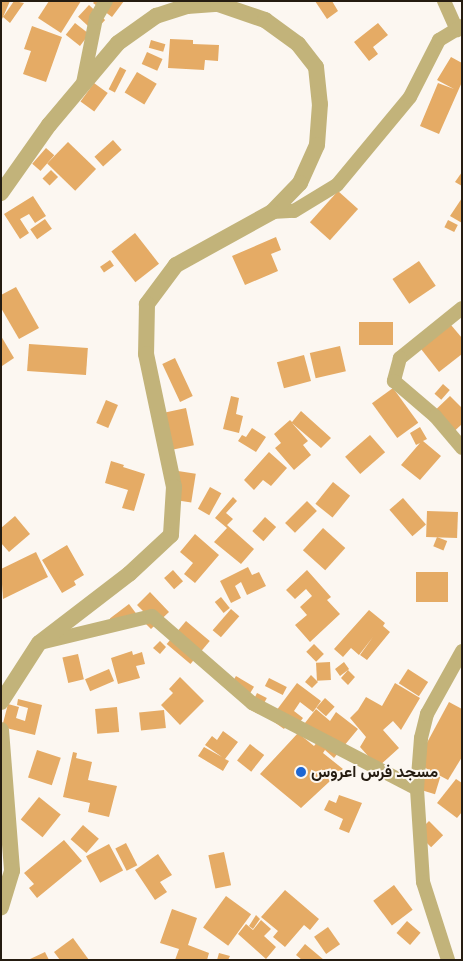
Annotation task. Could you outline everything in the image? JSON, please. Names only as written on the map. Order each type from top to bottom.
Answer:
[{"type":"street","points":[[84,83],[96,18],[106,1]]},
{"type":"street","points":[[272,212],[294,211],[337,185],[410,97],[439,40],[459,28],[444,1]]},
{"type":"street","points":[[1,193],[49,125],[118,43],[156,16],[187,6],[218,4],[264,20],[298,44],[316,68],[320,104],[317,145],[300,183],[272,212],[176,266],[148,304],[146,354],[174,487],[171,535],[129,574],[39,643],[1,702]]},
{"type":"street","points":[[462,308],[400,358],[394,381],[435,416],[462,448]]},
{"type":"street","points":[[39,643],[152,616],[252,703],[417,789]]},
{"type":"street","points":[[448,960],[423,882],[417,789],[421,738],[427,714],[462,651]]},
{"type":"street","points":[[1,730],[12,871],[1,908]]},
{"type":"building","points":[[1,1],[10,1],[1,21]]},
{"type":"building","points":[[14,1],[24,3],[10,23],[3,17]]},
{"type":"building","points":[[49,1],[81,1],[61,33],[38,18]]},
{"type":"building","points":[[95,1],[124,1],[112,17],[93,3]]},
{"type":"building","points":[[315,1],[332,1],[338,11],[327,19]]},
{"type":"building","points":[[89,5],[105,20],[94,32],[78,17]]},
{"type":"building","points":[[75,23],[89,34],[80,46],[66,35]]},
{"type":"building","points":[[378,23],[388,35],[373,47],[378,54],[369,61],[354,42]]},
{"type":"building","points":[[32,26],[62,37],[46,82],[23,74],[31,51],[24,49]]},
{"type":"building","points":[[170,39],[193,40],[193,44],[219,45],[218,61],[205,60],[204,70],[168,68]]},
{"type":"building","points":[[151,40],[165,44],[163,52],[149,48]]},
{"type":"building","points":[[147,52],[163,59],[157,71],[142,64]]},
{"type":"building","points":[[451,57],[462,63],[462,82],[439,134],[420,126],[438,83],[454,89],[437,80]]},
{"type":"building","points":[[120,67],[126,70],[115,92],[109,89]]},
{"type":"building","points":[[137,72],[157,84],[144,104],[125,93]]},
{"type":"building","points":[[94,83],[108,93],[94,112],[80,102]]},
{"type":"building","points":[[113,140],[122,150],[103,166],[94,157]]},
{"type":"building","points":[[68,142],[96,169],[75,191],[47,164]]},
{"type":"building","points":[[46,148],[54,155],[41,171],[32,164]]},
{"type":"building","points":[[51,170],[58,177],[50,186],[43,178]]},
{"type":"building","points":[[462,172],[462,186],[455,182]]},
{"type":"building","points":[[338,191],[358,209],[330,240],[310,222]]},
{"type":"building","points":[[33,196],[46,216],[35,223],[29,214],[20,219],[29,233],[20,239],[4,214]]},
{"type":"building","points":[[462,198],[462,223],[450,216]]},
{"type":"building","points":[[45,219],[52,229],[37,239],[30,229]]},
{"type":"building","points":[[448,220],[458,225],[454,232],[444,227]]},
{"type":"building","points":[[135,233],[159,264],[135,282],[111,251]]},
{"type":"building","points":[[276,237],[281,250],[271,254],[278,271],[245,285],[232,256]]},
{"type":"building","points":[[110,260],[114,266],[104,273],[100,267]]},
{"type":"building","points":[[419,261],[436,286],[409,304],[392,279]]},
{"type":"building","points":[[16,287],[39,328],[19,339],[1,308],[1,295]]},
{"type":"building","points":[[359,322],[393,322],[393,345],[359,345]]},
{"type":"building","points":[[451,325],[462,338],[462,354],[439,372],[421,349]]},
{"type":"building","points":[[1,336],[14,358],[2,366],[1,364]]},
{"type":"building","points":[[29,344],[88,348],[86,375],[27,371]]},
{"type":"building","points":[[340,346],[346,371],[316,378],[310,353]]},
{"type":"building","points":[[304,355],[311,381],[284,388],[277,362]]},
{"type":"building","points":[[175,358],[193,396],[180,402],[162,364]]},
{"type":"building","points":[[443,384],[450,390],[441,400],[434,394]]},
{"type":"building","points":[[393,388],[418,423],[397,438],[372,403]]},
{"type":"building","points":[[231,396],[239,398],[236,414],[243,416],[239,433],[223,429]]},
{"type":"building","points":[[450,396],[462,408],[462,424],[448,437],[428,417]]},
{"type":"building","points":[[106,400],[118,405],[108,428],[96,423]]},
{"type":"building","points":[[186,408],[194,445],[168,451],[161,413]]},
{"type":"building","points":[[301,411],[331,438],[321,448],[292,423],[308,441],[303,445],[311,455],[294,470],[275,448],[281,443],[274,434],[290,420],[292,422]]},
{"type":"building","points":[[420,427],[427,439],[423,441],[441,456],[420,480],[401,465],[420,443],[416,445],[410,433]]},
{"type":"building","points":[[252,428],[266,437],[256,452],[238,441],[242,435],[246,437]]},
{"type":"building","points":[[370,435],[385,452],[360,474],[345,457]]},
{"type":"building","points":[[269,452],[287,468],[271,486],[263,480],[254,490],[244,480]]},
{"type":"building","points":[[111,461],[145,474],[134,511],[122,508],[128,490],[105,483]]},
{"type":"building","points":[[178,471],[196,474],[191,502],[173,500]]},
{"type":"building","points":[[333,482],[350,496],[332,518],[315,504]]},
{"type":"building","points":[[210,487],[221,493],[209,515],[198,509]]},
{"type":"building","points":[[233,497],[237,501],[226,513],[233,519],[227,525],[254,549],[241,564],[214,542],[227,528],[215,518]]},
{"type":"building","points":[[403,498],[426,524],[412,536],[389,510]]},
{"type":"building","points":[[307,501],[317,511],[295,533],[285,523]]},
{"type":"building","points":[[427,511],[458,512],[457,538],[426,537]]},
{"type":"building","points":[[15,516],[30,534],[9,552],[1,543],[1,528]]},
{"type":"building","points":[[265,517],[276,527],[263,541],[252,531]]},
{"type":"building","points":[[323,528],[345,548],[325,570],[303,550]]},
{"type":"building","points":[[195,534],[219,555],[195,583],[184,574],[193,563],[180,552]]},
{"type":"building","points":[[437,537],[447,541],[443,550],[433,546]]},
{"type":"building","points":[[67,545],[84,575],[74,581],[76,585],[62,593],[42,560]]},
{"type":"building","points":[[36,552],[48,577],[3,599],[1,569]]},
{"type":"building","points":[[248,567],[252,575],[259,572],[266,586],[247,595],[241,582],[235,586],[241,598],[231,603],[220,581]]},
{"type":"building","points":[[173,570],[183,581],[174,589],[164,578]]},
{"type":"building","points":[[307,570],[331,597],[327,600],[340,614],[310,642],[295,625],[307,615],[300,607],[312,596],[306,589],[295,599],[286,590]]},
{"type":"building","points":[[416,572],[448,572],[448,602],[416,602]]},
{"type":"building","points":[[150,592],[169,612],[151,629],[141,619],[146,614],[137,605]]},
{"type":"building","points":[[221,597],[230,608],[224,613],[215,602]]},
{"type":"building","points":[[129,604],[138,616],[119,630],[110,618]]},
{"type":"building","points":[[231,609],[239,616],[221,637],[213,630]]},
{"type":"building","points":[[369,610],[385,623],[383,626],[390,632],[367,660],[360,655],[373,637],[359,655],[351,648],[343,657],[334,649]]},
{"type":"building","points":[[186,621],[210,641],[190,664],[167,644]]},
{"type":"building","points":[[160,641],[166,647],[160,654],[153,648]]},
{"type":"building","points":[[314,644],[324,654],[316,662],[306,652]]},
{"type":"building","points":[[132,651],[133,655],[142,652],[145,664],[136,666],[140,678],[118,684],[111,658]]},
{"type":"building","points":[[78,654],[84,679],[68,683],[62,658]]},
{"type":"building","points":[[330,662],[331,680],[317,681],[316,663]]},
{"type":"building","points":[[344,662],[349,669],[340,676],[335,669]]},
{"type":"building","points":[[109,669],[114,681],[90,691],[85,679]]},
{"type":"building","points":[[408,669],[428,682],[419,696],[399,683]]},
{"type":"building","points":[[348,670],[355,677],[348,685],[341,678]]},
{"type":"building","points":[[311,675],[318,682],[312,688],[305,682]]},
{"type":"building","points":[[236,676],[254,687],[247,698],[229,687]]},
{"type":"building","points":[[180,677],[204,701],[180,725],[161,705],[173,693],[169,689]]},
{"type":"building","points":[[269,678],[287,687],[283,695],[265,686]]},
{"type":"building","points":[[297,683],[321,701],[313,712],[300,702],[294,711],[303,718],[297,726],[290,721],[284,729],[270,719]]},
{"type":"building","points":[[395,683],[420,698],[401,730],[393,721],[383,730],[399,748],[378,767],[360,747],[366,737],[350,718],[358,710],[366,697],[382,706]]},
{"type":"building","points":[[257,693],[267,698],[259,714],[249,709]]},
{"type":"building","points":[[325,698],[335,707],[326,716],[316,708]]},
{"type":"building","points":[[18,699],[42,705],[35,735],[2,727],[8,704],[19,707],[16,718],[25,721],[28,708],[17,705]]},
{"type":"building","points":[[449,702],[462,709],[462,757],[448,780],[416,763]]},
{"type":"building","points":[[117,707],[119,732],[97,734],[95,709]]},
{"type":"building","name":"مسجد فرس اعروس","points":[[316,709],[330,721],[336,712],[358,729],[334,758],[325,750],[323,753],[343,769],[301,808],[260,774],[298,733],[314,746],[318,741],[301,728]]},
{"type":"building","points":[[164,710],[166,728],[141,731],[139,713]]},
{"type":"building","points":[[223,731],[238,742],[225,759],[229,761],[223,771],[198,756],[204,747],[222,757],[205,745],[212,736],[217,740]]},
{"type":"building","points":[[250,744],[264,755],[251,772],[237,761]]},
{"type":"building","points":[[37,750],[61,758],[52,785],[28,778]]},
{"type":"building","points":[[73,752],[77,753],[76,758],[92,762],[88,780],[117,786],[109,817],[88,812],[90,803],[63,797]]},
{"type":"building","points":[[424,772],[440,777],[435,794],[419,789]]},
{"type":"building","points":[[456,779],[462,783],[462,812],[457,818],[437,803]]},
{"type":"building","points":[[339,795],[362,803],[349,833],[339,829],[343,819],[324,810],[329,800],[336,803]]},
{"type":"building","points":[[39,797],[61,815],[43,837],[21,820]]},
{"type":"building","points":[[429,821],[443,835],[431,847],[417,833]]},
{"type":"building","points":[[83,825],[99,839],[86,853],[71,839]]},
{"type":"building","points":[[64,840],[82,861],[37,898],[29,888],[34,884],[24,873]]},
{"type":"building","points":[[126,843],[137,865],[127,871],[115,848]]},
{"type":"building","points":[[109,844],[123,870],[100,883],[86,856]]},
{"type":"building","points":[[224,852],[231,885],[215,889],[208,855]]},
{"type":"building","points":[[158,854],[172,875],[160,882],[167,892],[155,900],[135,870]]},
{"type":"building","points":[[394,885],[413,910],[392,925],[373,901]]},
{"type":"building","points":[[285,890],[319,919],[310,930],[304,925],[285,947],[273,937],[278,931],[261,917]]},
{"type":"building","points":[[226,896],[251,914],[228,946],[203,928]]},
{"type":"building","points":[[172,909],[197,918],[188,945],[209,953],[207,960],[175,960],[179,949],[160,943]]},
{"type":"building","points":[[256,915],[260,919],[253,929],[249,926]]},
{"type":"building","points":[[261,920],[271,929],[264,936],[276,947],[266,959],[238,934],[246,924],[253,930]]},
{"type":"building","points":[[407,921],[421,933],[410,945],[397,933]]},
{"type":"building","points":[[328,927],[340,944],[326,954],[314,937]]},
{"type":"building","points":[[73,938],[89,960],[60,960],[54,952]]},
{"type":"building","points":[[305,944],[324,960],[302,960],[296,955]]},
{"type":"building","points":[[45,952],[49,960],[28,960]]},
{"type":"building","points":[[219,953],[230,956],[228,960],[217,960]]},
{"type":"place","name":"مسجد فرس اعروس","points":[[301,772]]}]
